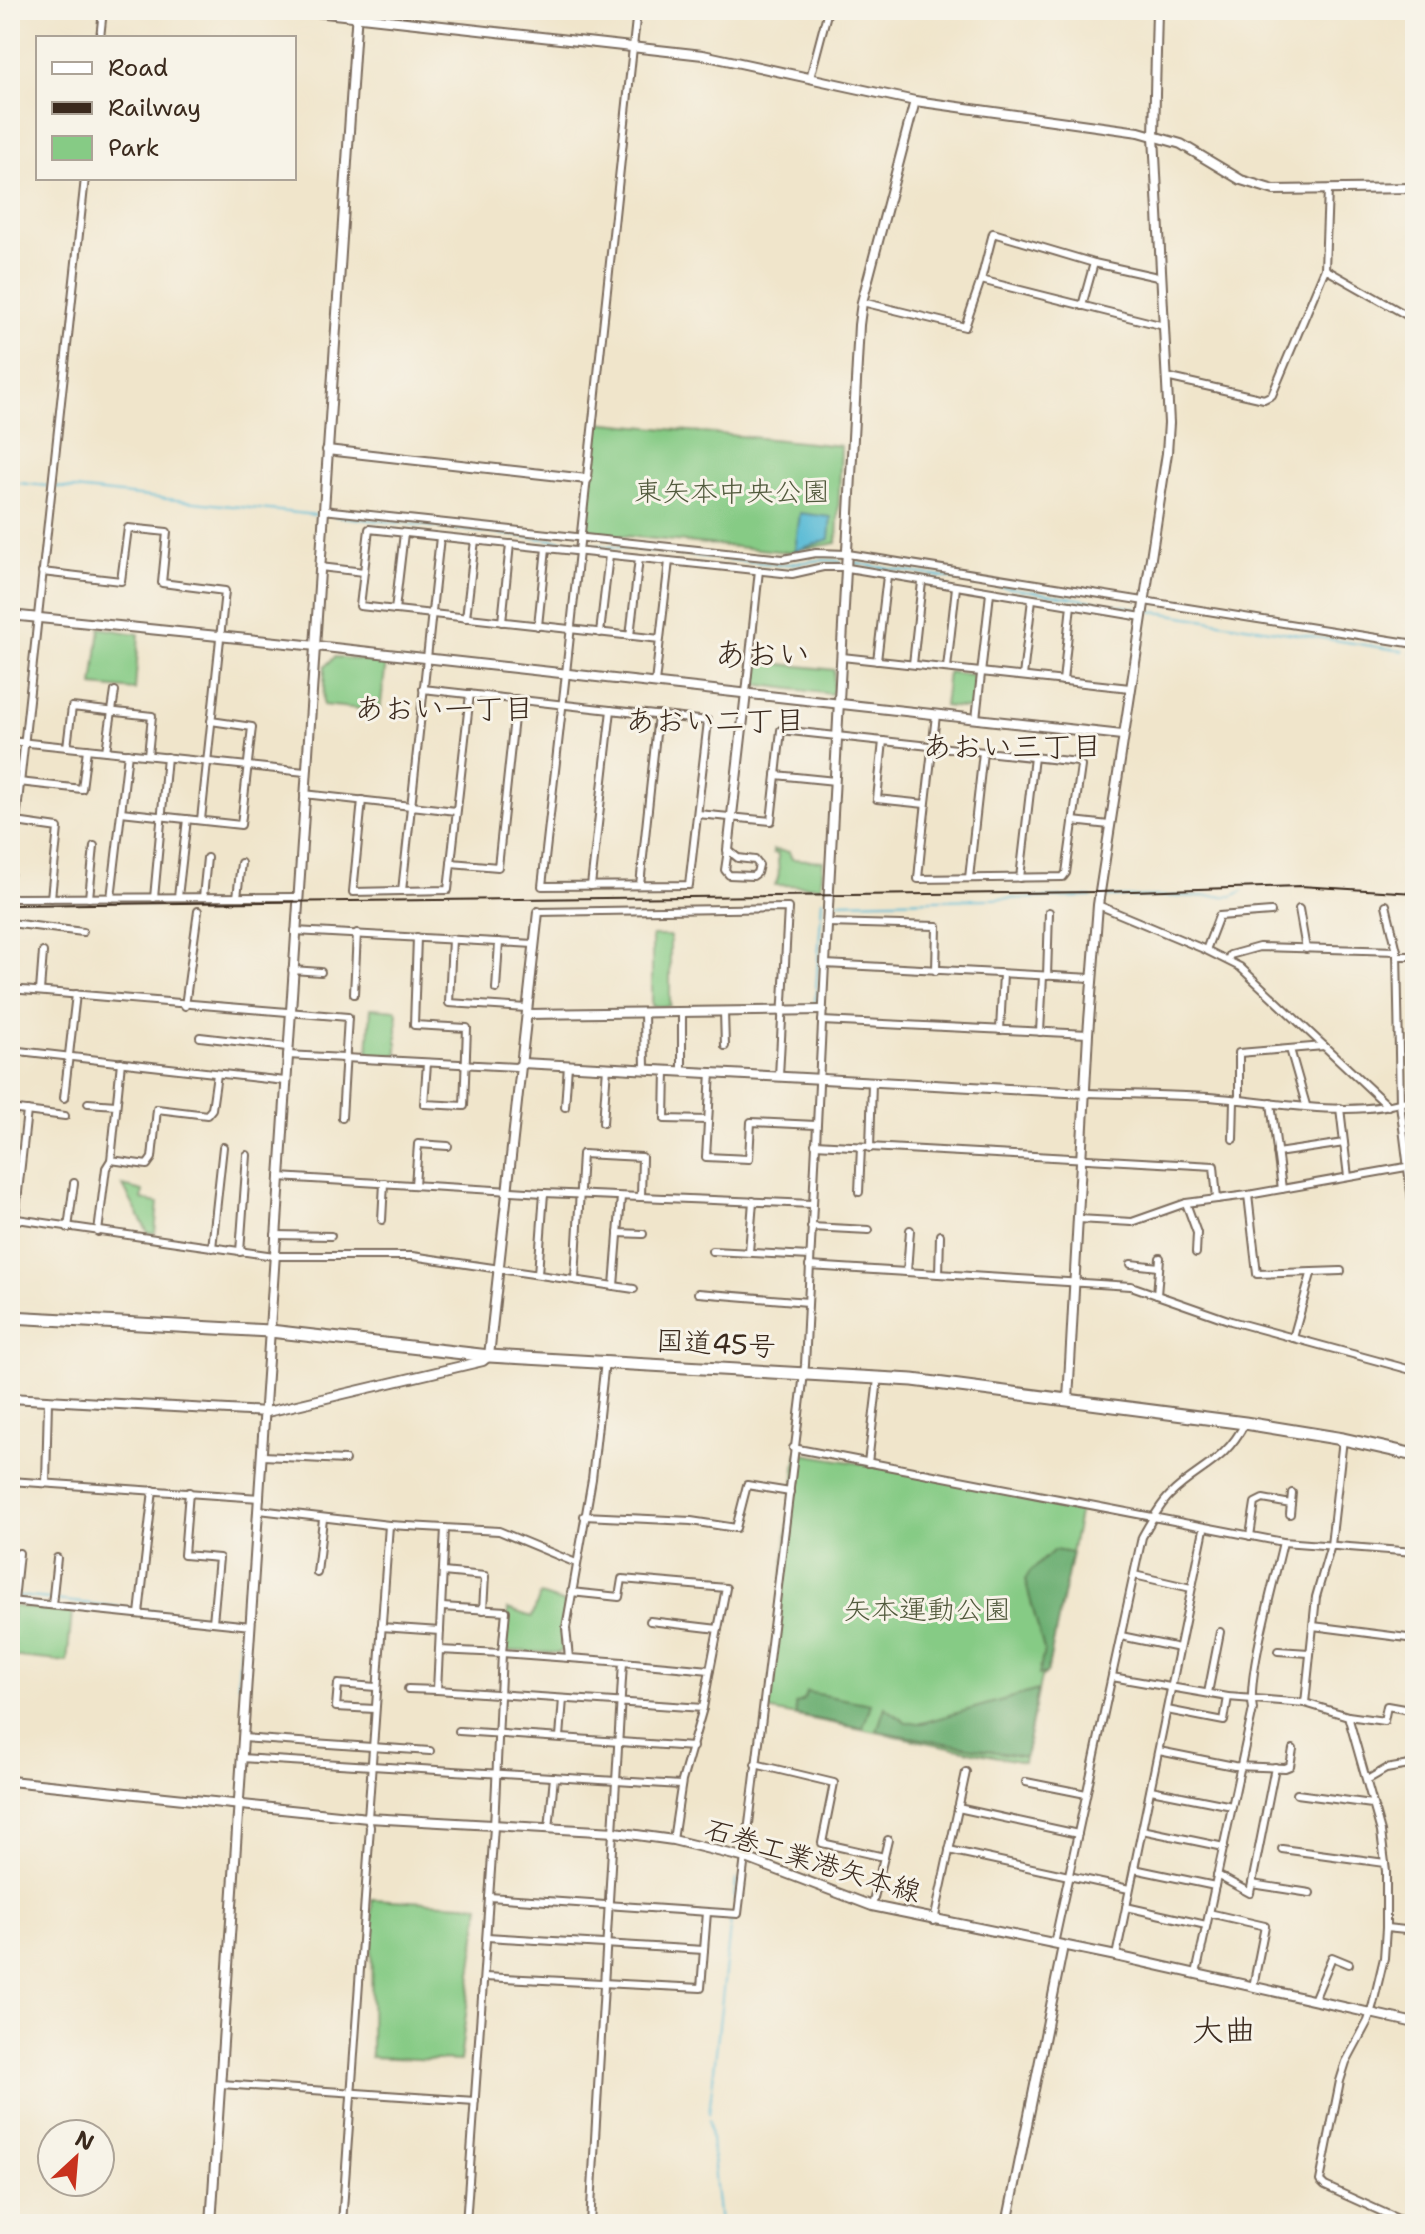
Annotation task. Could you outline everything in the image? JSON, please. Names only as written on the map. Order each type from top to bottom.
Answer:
[{"type":"highway","name":"国道45号","points":[[10,1317],[270,1331],[489,1356],[878,1377],[1245,1423],[1343,1439],[1415,1455]]},
{"type":"street","points":[[100,36],[103,10]]},
{"type":"street","points":[[298,10],[357,13],[703,55],[915,101],[1154,136],[1189,148],[1251,184],[1287,191],[1415,188]]},
{"type":"street","points":[[423,689],[563,704],[708,721],[689,885],[542,886],[563,704],[637,10]]},
{"type":"street","points":[[810,78],[828,10]]},
{"type":"street","points":[[1068,1400],[1098,905],[1169,423],[1154,136],[1157,10]]},
{"type":"street","points":[[211,2224],[243,1738],[244,1626],[259,1510],[267,1412],[292,970],[357,13]]},
{"type":"street","points":[[489,1897],[738,1914],[803,1372],[848,554],[856,348],[862,302],[915,101]]},
{"type":"street","points":[[10,877],[85,180]]},
{"type":"street","points":[[1166,377],[1268,398],[1272,395],[1325,269],[1328,189]]},
{"type":"street","points":[[862,302],[965,327],[993,233],[1094,263],[1162,278]]},
{"type":"street","points":[[1082,306],[1094,263]]},
{"type":"street","points":[[1325,269],[1415,320]]},
{"type":"street","points":[[981,280],[1164,326]]},
{"type":"street","points":[[327,450],[587,479]]},
{"type":"street","points":[[323,510],[783,559],[816,553],[848,554],[1415,644]]},
{"type":"street","points":[[42,572],[121,581],[128,528],[167,532],[162,583],[225,591],[201,820]]},
{"type":"street","points":[[660,639],[360,606],[369,529],[792,574],[823,567],[847,569],[1142,617]]},
{"type":"street","points":[[395,610],[404,533]]},
{"type":"street","points":[[402,891],[440,537]]},
{"type":"street","points":[[466,618],[475,540]]},
{"type":"street","points":[[502,622],[510,544]]},
{"type":"street","points":[[538,626],[546,548]]},
{"type":"street","points":[[600,633],[609,555]]},
{"type":"street","points":[[630,636],[639,558]]},
{"type":"street","points":[[655,683],[669,561]]},
{"type":"street","points":[[320,567],[364,572]]},
{"type":"street","points":[[728,850],[738,858],[755,860],[759,865],[757,873],[753,876],[729,875],[725,870],[759,570]]},
{"type":"street","points":[[877,661],[887,576]]},
{"type":"street","points":[[913,664],[922,582]]},
{"type":"street","points":[[947,668],[956,587]]},
{"type":"street","points":[[976,719],[990,593]]},
{"type":"street","points":[[1023,676],[1032,599]]},
{"type":"street","points":[[1063,681],[1071,605]]},
{"type":"street","points":[[10,615],[1122,735]]},
{"type":"street","points":[[842,657],[1130,688]]},
{"type":"street","points":[[106,751],[115,691]]},
{"type":"street","points":[[362,800],[353,892],[448,890],[470,694]]},
{"type":"street","points":[[451,863],[498,867],[516,699]]},
{"type":"street","points":[[67,747],[72,707],[152,716],[148,755]]},
{"type":"street","points":[[591,886],[611,710]]},
{"type":"street","points":[[640,885],[658,715]]},
{"type":"street","points":[[698,814],[771,821],[781,730],[932,746],[1078,762],[1081,766],[1063,877],[918,879],[925,804],[932,746],[936,715]]},
{"type":"street","points":[[121,812],[241,825],[252,727],[211,721]]},
{"type":"street","points":[[10,741],[305,772]]},
{"type":"street","points":[[883,741],[877,799],[925,804]]},
{"type":"street","points":[[10,781],[82,789],[87,749]]},
{"type":"street","points":[[969,878],[983,752]]},
{"type":"street","points":[[111,898],[128,753]]},
{"type":"street","points":[[154,898],[167,757]]},
{"type":"street","points":[[1020,878],[1034,757]]},
{"type":"street","points":[[776,775],[835,781]]},
{"type":"street","points":[[304,794],[456,811]]},
{"type":"street","points":[[178,897],[187,819]]},
{"type":"street","points":[[1073,821],[1109,825]]},
{"type":"street","points":[[16,822],[58,828],[51,898]]},
{"type":"street","points":[[89,898],[94,846]]},
{"type":"street","points":[[203,897],[207,858]]},
{"type":"street","points":[[237,897],[241,863]]},
{"type":"street","points":[[10,898],[297,897]]},
{"type":"street","points":[[1098,905],[1240,967],[1388,1106]]},
{"type":"street","points":[[1386,905],[1397,953],[1400,1104],[1415,1225]]},
{"type":"street","points":[[10,1398],[267,1412],[483,1361],[489,1356],[538,912],[788,908],[779,1076]]},
{"type":"street","points":[[1299,909],[1306,949]]},
{"type":"street","points":[[185,1006],[198,911]]},
{"type":"street","points":[[1040,1032],[1049,912]]},
{"type":"street","points":[[1206,950],[1219,916],[1271,912]]},
{"type":"street","points":[[10,923],[83,932]]},
{"type":"street","points":[[827,923],[937,926],[936,971]]},
{"type":"street","points":[[295,931],[534,944]]},
{"type":"street","points":[[354,994],[357,933]]},
{"type":"street","points":[[417,937],[414,1025],[467,1028],[464,1106],[424,1104],[427,1063]]},
{"type":"street","points":[[452,939],[449,1003],[527,1011],[822,1010]]},
{"type":"street","points":[[496,989],[499,942]]},
{"type":"street","points":[[1228,960],[1230,955],[1259,947],[1415,956]]},
{"type":"street","points":[[40,991],[43,952]]},
{"type":"street","points":[[825,964],[1092,978]]},
{"type":"street","points":[[292,970],[321,972]]},
{"type":"street","points":[[1000,1030],[1003,974]]},
{"type":"street","points":[[10,989],[185,1006],[348,1017],[342,1118]]},
{"type":"street","points":[[64,1098],[76,994]]},
{"type":"street","points":[[724,1011],[725,1046]]},
{"type":"street","points":[[644,1012],[645,1069]]},
{"type":"street","points":[[682,1012],[682,1071]]},
{"type":"street","points":[[822,1021],[1088,1034]]},
{"type":"street","points":[[200,1037],[345,1058],[466,1065],[516,1067],[522,1063],[711,1072],[1340,1108],[1388,1106],[1415,1098]]},
{"type":"street","points":[[1233,1139],[1239,1053],[1324,1046]]},
{"type":"street","points":[[1290,1049],[1306,1105]]},
{"type":"street","points":[[10,1050],[285,1081]]},
{"type":"street","points":[[98,1232],[106,1168],[111,1160],[121,1062]]},
{"type":"street","points":[[565,1107],[568,1065]]},
{"type":"street","points":[[603,1123],[607,1067]]},
{"type":"street","points":[[666,1070],[665,1119],[708,1120]]},
{"type":"street","points":[[711,1072],[706,1157],[749,1159],[751,1122],[816,1125]]},
{"type":"street","points":[[111,1160],[147,1165],[152,1158],[157,1109],[207,1115],[212,1109],[217,1074]]},
{"type":"street","points":[[870,1148],[872,1082]]},
{"type":"street","points":[[88,1103],[116,1105]]},
{"type":"street","points":[[1271,1103],[1282,1189]]},
{"type":"street","points":[[1340,1108],[1348,1177]]},
{"type":"street","points":[[10,1109],[65,1116]]},
{"type":"street","points":[[27,1111],[12,1219],[274,1256],[412,1256],[634,1289]]},
{"type":"street","points":[[1277,1153],[1344,1143]]},
{"type":"street","points":[[415,1185],[418,1144],[448,1146]]},
{"type":"street","points":[[815,1144],[1214,1166],[1217,1199]]},
{"type":"street","points":[[212,1248],[223,1147]]},
{"type":"street","points":[[859,1192],[861,1147]]},
{"type":"street","points":[[575,1279],[582,1154],[642,1157],[641,1197]]},
{"type":"street","points":[[240,1252],[247,1155]]},
{"type":"street","points":[[1078,1219],[1132,1222],[1186,1203],[1406,1167]]},
{"type":"street","points":[[279,1177],[581,1195],[812,1204]]},
{"type":"street","points":[[68,1228],[74,1183]]},
{"type":"street","points":[[382,1220],[384,1183]]},
{"type":"street","points":[[538,1274],[544,1193]]},
{"type":"street","points":[[1248,1195],[1257,1274],[1341,1271]]},
{"type":"street","points":[[614,1286],[621,1197]]},
{"type":"street","points":[[749,1252],[753,1201]]},
{"type":"street","points":[[1186,1203],[1197,1233],[1196,1253]]},
{"type":"street","points":[[811,1227],[869,1230]]},
{"type":"street","points":[[907,1272],[910,1230]]},
{"type":"street","points":[[618,1233],[643,1234]]},
{"type":"street","points":[[275,1235],[331,1236]]},
{"type":"street","points":[[939,1274],[940,1235]]},
{"type":"street","points":[[712,1251],[810,1256]]},
{"type":"street","points":[[1157,1295],[1160,1258]]},
{"type":"street","points":[[1131,1264],[1159,1267]]},
{"type":"street","points":[[809,1266],[1121,1284],[1293,1338],[1415,1371]]},
{"type":"street","points":[[1293,1338],[1311,1274]]},
{"type":"street","points":[[698,1293],[808,1302]]},
{"type":"street","points":[[569,1658],[566,1628],[592,1479],[605,1361]]},
{"type":"street","points":[[868,1463],[878,1377]]},
{"type":"street","points":[[46,1483],[48,1400]]},
{"type":"street","points":[[1007,2224],[1069,1876],[1137,1554],[1152,1519],[1170,1495],[1217,1461],[1245,1423]]},
{"type":"street","points":[[1305,1703],[1319,1582],[1331,1545],[1343,1439]]},
{"type":"street","points":[[793,1448],[1204,1529],[1283,1542],[1415,1552]]},
{"type":"street","points":[[263,1456],[345,1460]]},
{"type":"street","points":[[10,1481],[260,1498]]},
{"type":"street","points":[[584,1516],[691,1521],[736,1528],[747,1485],[790,1492]]},
{"type":"street","points":[[139,1611],[153,1490]]},
{"type":"street","points":[[189,1492],[184,1555],[219,1558],[214,1619]]},
{"type":"street","points":[[1290,1514],[1292,1493]]},
{"type":"street","points":[[1250,1536],[1255,1503],[1263,1499],[1291,1504]]},
{"type":"street","points":[[259,1510],[389,1525],[499,1531],[576,1563]]},
{"type":"street","points":[[317,1573],[323,1519]]},
{"type":"street","points":[[342,2224],[389,1525]]},
{"type":"street","points":[[437,1690],[445,1528]]},
{"type":"street","points":[[1116,1956],[1204,1529]]},
{"type":"street","points":[[1196,1974],[1253,1709],[1251,1699],[1283,1542]]},
{"type":"street","points":[[19,1553],[14,1598],[214,1619],[244,1626]]},
{"type":"street","points":[[52,1602],[57,1558]]},
{"type":"street","points":[[443,1572],[485,1576],[483,1610]]},
{"type":"street","points":[[1134,1575],[1191,1588]]},
{"type":"street","points":[[571,1592],[619,1597],[622,1579],[726,1588],[703,1708],[681,1785],[673,1840]]},
{"type":"street","points":[[442,1607],[506,1611],[466,2224]]},
{"type":"street","points":[[650,1621],[718,1629]]},
{"type":"street","points":[[1313,1626],[1415,1639]]},
{"type":"street","points":[[381,1627],[440,1631]]},
{"type":"street","points":[[1208,1693],[1220,1632]]},
{"type":"street","points":[[1121,1636],[1179,1648]]},
{"type":"street","points":[[439,1650],[710,1670]]},
{"type":"street","points":[[1278,1651],[1309,1653]]},
{"type":"street","points":[[590,2224],[623,1662]]},
{"type":"street","points":[[1112,1677],[1228,1697],[1305,1703],[1348,1716],[1384,1721],[1387,1706],[1415,1712]]},
{"type":"street","points":[[375,1709],[336,1707],[338,1684],[376,1687]]},
{"type":"street","points":[[408,1689],[703,1708]]},
{"type":"street","points":[[1167,1710],[1224,1721],[1228,1697]]},
{"type":"street","points":[[560,1737],[563,1699]]},
{"type":"street","points":[[1348,1716],[1381,1832],[1386,1928],[1384,1958],[1371,2012],[1340,2081],[1320,2181],[1409,2224]]},
{"type":"street","points":[[459,1731],[693,1747]]},
{"type":"street","points":[[243,1738],[430,1751]]},
{"type":"street","points":[[1159,1751],[1241,1766],[1285,1768],[1290,1766],[1293,1749]]},
{"type":"street","points":[[241,1758],[681,1785]]},
{"type":"street","points":[[755,1764],[834,1783],[822,1843],[884,1857]]},
{"type":"street","points":[[1367,1780],[1386,1769],[1415,1764]]},
{"type":"street","points":[[1217,1875],[1250,1893],[1275,1767]]},
{"type":"street","points":[[934,1921],[966,1772]]},
{"type":"street","points":[[549,1829],[554,1777]]},
{"type":"street","name":"石巻工業港矢本線","points":[[10,1781],[368,1818],[615,1832],[673,1840],[746,1858],[872,1906],[1116,1956],[1415,2023]]},
{"type":"street","points":[[1026,1782],[1086,1794]]},
{"type":"street","points":[[1151,1790],[1232,1806]]},
{"type":"street","points":[[1297,1794],[1372,1804]]},
{"type":"street","points":[[958,1808],[1078,1834]]},
{"type":"street","points":[[1142,1830],[1224,1847]]},
{"type":"street","points":[[872,1906],[888,1840]]},
{"type":"street","points":[[1282,1849],[1385,1863]]},
{"type":"street","points":[[949,1850],[1129,1889]]},
{"type":"street","points":[[1134,1869],[1215,1886]]},
{"type":"street","points":[[1252,1884],[1310,1893]]},
{"type":"street","points":[[1126,1907],[1206,1925]]},
{"type":"street","points":[[484,1977],[701,1988],[707,1912]]},
{"type":"street","points":[[1209,1913],[1265,1926],[1253,1987]]},
{"type":"street","points":[[1386,1928],[1415,1931]]},
{"type":"street","points":[[487,1937],[704,1950]]},
{"type":"street","points":[[1314,2000],[1330,1956],[1349,1964]]},
{"type":"street","points":[[221,2084],[475,2101]]},
{"type":"green space","name":"東矢本中央公園","points":[[596,422],[841,446],[837,543],[788,552],[584,532]]},
{"type":"green space","points":[[100,628],[139,634],[135,690],[93,686]]},
{"type":"green space","points":[[335,657],[386,663],[380,711],[323,705],[325,666]]},
{"type":"green space","points":[[753,661],[834,670],[833,692],[753,684]]},
{"type":"green space","points":[[948,672],[974,675],[977,679],[971,709],[944,706]]},
{"type":"green space","points":[[773,850],[789,852],[792,859],[823,861],[821,886],[775,885],[779,873],[778,854]]},
{"type":"green space","points":[[652,936],[670,936],[670,1006],[652,1006]]},
{"type":"green space","points":[[371,1008],[397,1010],[397,1055],[368,1054]]},
{"type":"green space","points":[[123,1186],[143,1191],[142,1200],[158,1203],[155,1233],[148,1233]]},
{"type":"green space","name":"矢本運動公園","points":[[797,1453],[918,1473],[1080,1509],[1047,1673],[1041,1677],[1024,1762],[767,1710]]},
{"type":"green space","points":[[1054,1550],[1072,1553],[1047,1673],[1039,1675],[1044,1650],[1025,1580]]},
{"type":"green space","points":[[540,1595],[565,1603],[561,1627],[562,1650],[558,1653],[509,1651],[506,1648],[508,1609],[532,1617]]},
{"type":"green space","points":[[12,1606],[72,1613],[67,1662],[10,1656]]},
{"type":"green space","points":[[1038,1690],[1025,1757],[877,1731],[885,1707],[906,1723],[922,1723]]},
{"type":"green space","points":[[806,1692],[871,1704],[863,1728],[796,1715],[795,1704],[804,1700]]},
{"type":"green space","points":[[372,1899],[480,1905],[460,2061],[371,2057]]},
{"type":"water","points":[[800,513],[831,517],[829,539],[795,551]]},
{"type":"waterway","points":[[10,482],[47,486]]},
{"type":"waterway","points":[[56,487],[316,515]]},
{"type":"waterway","points":[[334,516],[573,542]]},
{"type":"waterway","points":[[586,544],[781,565],[841,561]]},
{"type":"waterway","points":[[854,563],[1136,608]]},
{"type":"waterway","points":[[1150,611],[1403,651]]},
{"type":"waterway","points":[[1105,897],[1233,896],[1242,891]]},
{"type":"waterway","points":[[834,902],[1092,897]]},
{"type":"waterway","points":[[815,1005],[822,900]]},
{"type":"waterway","points":[[10,1595],[49,1599]]},
{"type":"waterway","points":[[55,1600],[136,1609]]},
{"type":"waterway","points":[[142,1610],[241,1620],[238,1685]]},
{"type":"waterway","points":[[734,1900],[736,1879]]},
{"type":"waterway","points":[[709,2114],[731,1919]]},
{"type":"waterway","points":[[709,2120],[720,2224]]},
{"type":"railway","points":[[10,905],[1099,892],[1300,886],[1415,893]]},
{"type":"district","name":"あおい","points":[[762,654]]},
{"type":"district","name":"あおい一丁目","points":[[444,709]]},
{"type":"district","name":"あおい二丁目","points":[[715,721]]},
{"type":"district","name":"あおい三丁目","points":[[1012,747]]},
{"type":"district","name":"大曲","points":[[1224,2030]]}]
